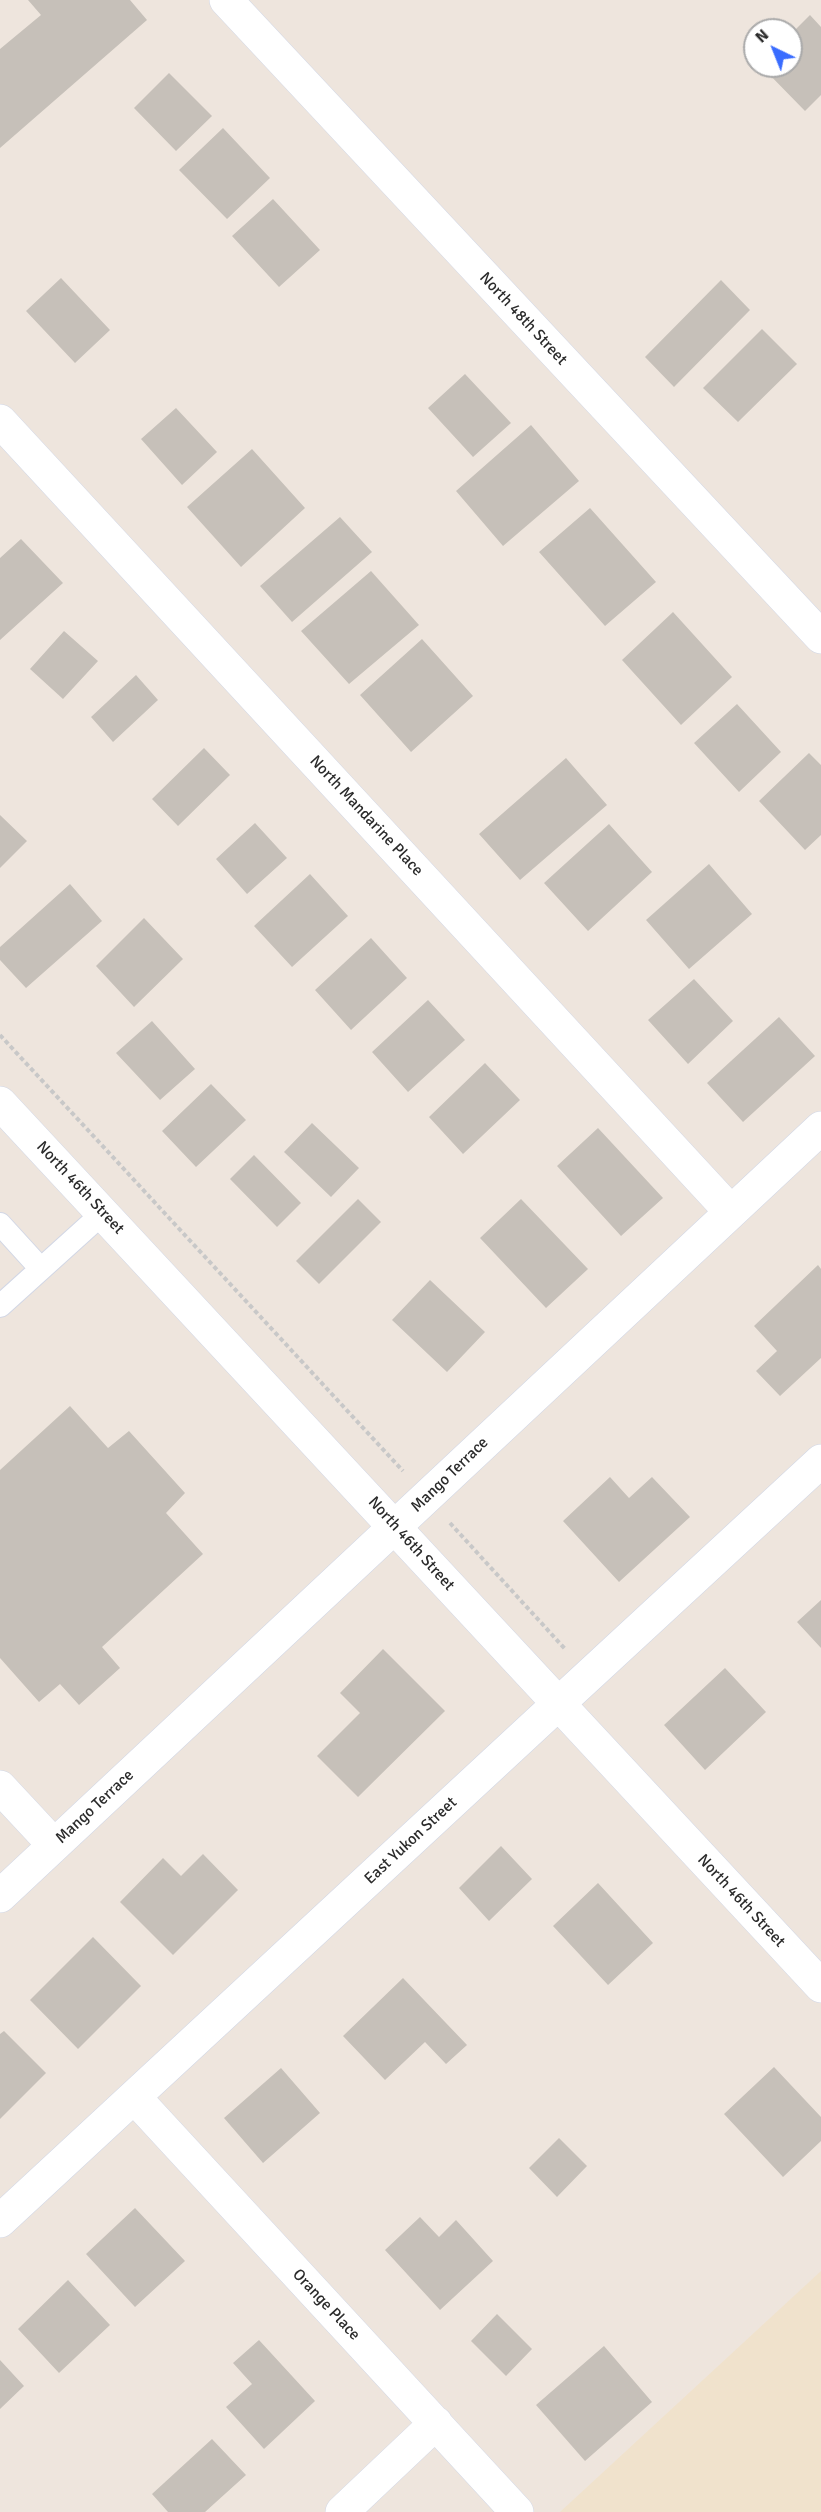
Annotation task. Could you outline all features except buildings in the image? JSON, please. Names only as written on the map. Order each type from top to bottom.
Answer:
[{"type":"street","name":"North 48th Street","points":[[226,0],[821,637]]},
{"type":"street","name":"North Mandarine Place","points":[[0,421],[731,1212]]},
{"type":"street","name":"North 46th Street","points":[[0,1102],[821,1986]]},
{"type":"street","name":"Mango Terrace","points":[[0,1896],[821,1128]]},
{"type":"street","name":"East Yukon Street","points":[[0,2221],[821,1461]]},
{"type":"street","points":[[0,1787],[54,1845]]},
{"type":"street","name":"Orange Place","points":[[135,2098],[518,2512]]},
{"type":"street","points":[[342,2512],[436,2423]]},
{"type":"lane","points":[[0,1306],[103,1213]]},
{"type":"lane","points":[[0,1224],[41,1269]]},
{"type":"path","points":[[0,1035],[591,1675]]},
{"type":"shaded area","points":[[821,2271],[821,2512],[560,2512]]}]
